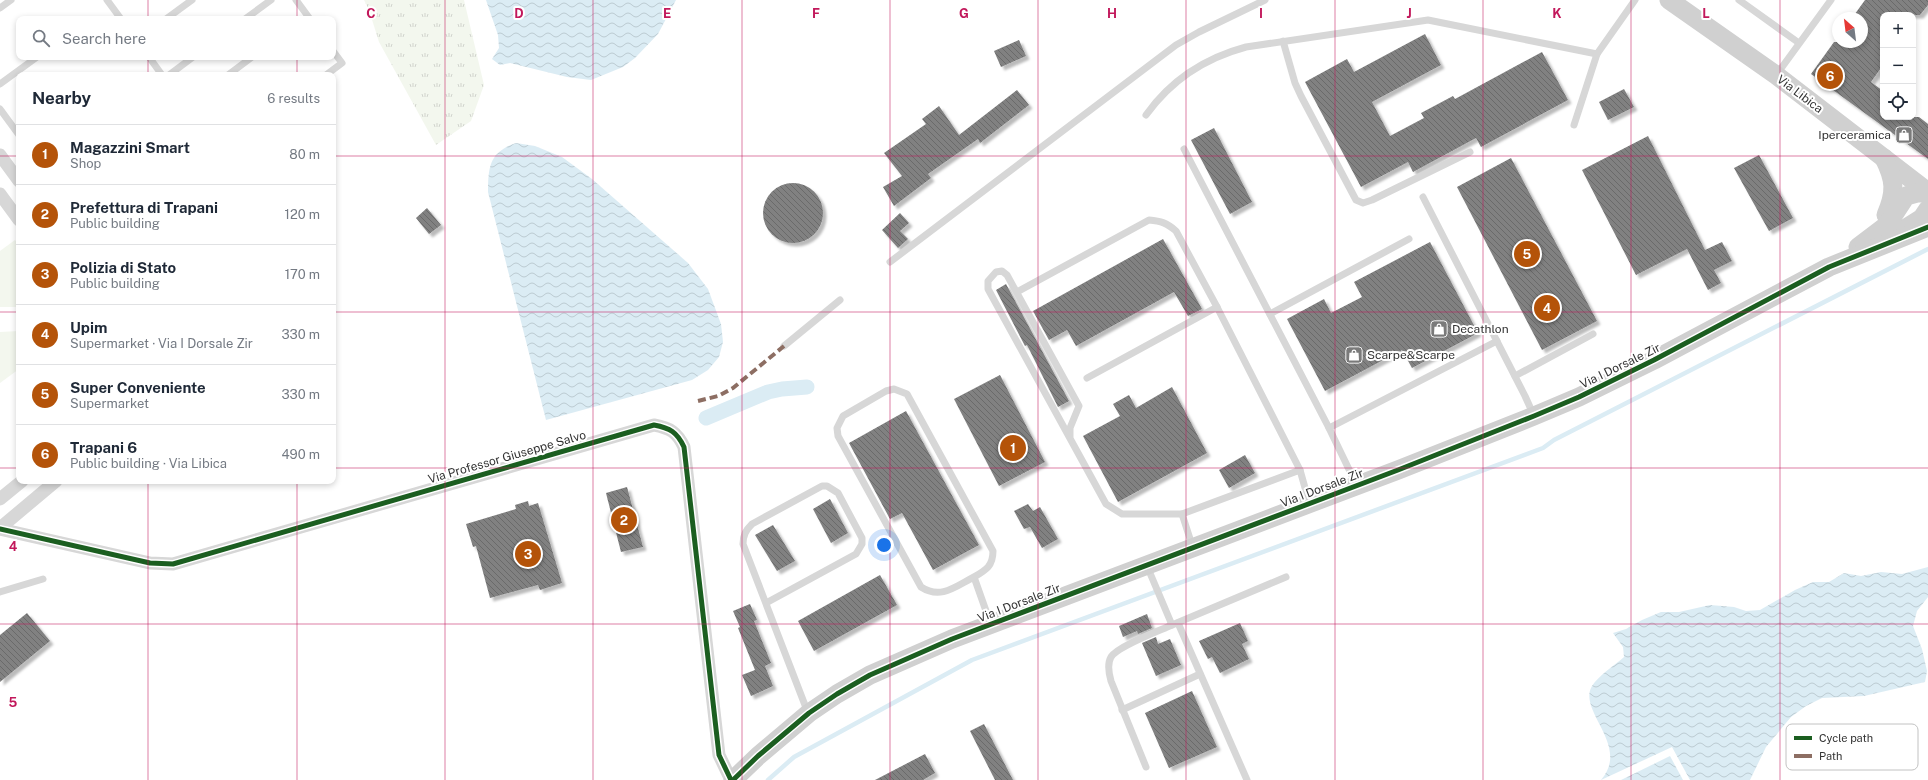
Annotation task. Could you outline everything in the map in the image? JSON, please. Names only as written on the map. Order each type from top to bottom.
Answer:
[{"type":"main road","name":"Via Libica","points":[[1669,0],[1776,75],[1883,156],[1928,193]]},
{"type":"main road","points":[[1879,239],[1891,203],[1893,189],[1892,174],[1883,156]]},
{"type":"main road","name":"Via I Dorsale Zir","points":[[1879,239],[1906,196],[1917,193],[1928,193]]},
{"type":"main road","name":"Via I Dorsale Zir","points":[[732,780],[808,713],[837,694],[870,676],[952,640],[1357,486],[1579,397],[1654,360],[1879,239],[1922,218],[1928,209]]},
{"type":"main road","name":"Via I Dorsale Zir","points":[[1879,239],[1928,227]]},
{"type":"street","points":[[0,155],[16,177]]},
{"type":"street","points":[[0,194],[16,216]]},
{"type":"street","name":"Via Professor Giuseppe Salvo","points":[[0,528],[150,563],[173,564],[654,425],[669,428],[679,436],[684,447],[719,755],[732,780]]},
{"type":"street","points":[[0,499],[18,484]]},
{"type":"street","points":[[0,528],[52,484]]},
{"type":"lane","points":[[0,8],[11,0]]},
{"type":"lane","points":[[170,16],[192,0]]},
{"type":"lane","points":[[249,16],[271,0]]},
{"type":"lane","points":[[296,0],[306,16]]},
{"type":"lane","points":[[890,262],[1176,45],[1264,0]]},
{"type":"lane","points":[[1574,125],[1597,54],[1635,0]]},
{"type":"lane","points":[[1739,0],[1799,44]]},
{"type":"lane","points":[[1776,75],[1831,0]]},
{"type":"lane","points":[[109,1],[119,16]]},
{"type":"lane","points":[[1146,115],[1173,84],[1194,68],[1209,60],[1246,47],[1428,20],[1597,54]]},
{"type":"lane","points":[[1283,41],[1295,83],[1356,200],[1363,203],[1372,200],[1470,152]]},
{"type":"lane","points":[[330,72],[342,63],[336,55]]},
{"type":"lane","points":[[17,72],[34,60]]},
{"type":"lane","points":[[151,60],[160,72]]},
{"type":"lane","points":[[173,72],[189,60]]},
{"type":"lane","points":[[232,72],[248,60]]},
{"type":"lane","points":[[0,84],[16,73]]},
{"type":"lane","points":[[0,109],[16,130]]},
{"type":"lane","points":[[1184,149],[1329,428],[1357,486]]},
{"type":"lane","points":[[1423,197],[1534,416]]},
{"type":"lane","points":[[1017,292],[1149,220],[1159,220],[1168,224],[1176,231],[1217,307],[1300,470],[1310,504]]},
{"type":"lane","points":[[1270,314],[1409,239]]},
{"type":"lane","points":[[1070,438],[1070,428],[1079,406],[1007,275],[1002,271],[996,272],[988,281],[988,290],[1106,504],[1122,514],[1182,514],[1300,470]]},
{"type":"lane","points":[[784,346],[840,300]]},
{"type":"lane","points":[[1087,378],[1217,307]]},
{"type":"lane","points":[[1515,376],[1593,334]]},
{"type":"lane","points":[[1329,428],[1497,341]]},
{"type":"lane","points":[[894,389],[907,394],[993,551],[992,564],[974,577],[943,592],[935,593],[921,587],[838,436],[837,428],[843,416],[886,391],[894,389]]},
{"type":"lane","points":[[766,603],[856,554],[862,544],[862,538],[838,493],[833,489],[822,486],[752,524],[746,530],[743,544],[808,713]]},
{"type":"lane","points":[[1182,514],[1193,548]]},
{"type":"lane","points":[[1147,566],[1160,597],[1200,674],[1247,780]]},
{"type":"lane","points":[[974,577],[991,625]]},
{"type":"lane","points":[[1146,767],[1111,681],[1108,670],[1111,657],[1123,647],[1286,577]]},
{"type":"lane","points":[[0,592],[42,579]]},
{"type":"lane","points":[[1122,710],[1200,674]]},
{"type":"green space","points":[[364,0],[464,0],[484,85],[471,121],[436,145],[379,42],[369,10]]},
{"type":"green space","points":[[15,240],[16,242],[16,307],[0,307],[0,251]]},
{"type":"green space","points":[[16,331],[16,371],[0,383],[0,332]]},
{"type":"water","points":[[486,0],[676,0],[658,34],[635,58],[623,67],[591,80],[567,77],[510,63],[500,65],[492,59],[499,48],[498,35]]},
{"type":"water","points":[[516,143],[535,146],[562,157],[592,179],[688,263],[708,289],[721,324],[723,342],[719,357],[708,370],[692,380],[546,420],[488,192],[490,167],[492,161],[501,151]]},
{"type":"water","points":[[1928,567],[1928,597],[1917,611],[1913,626],[1922,649],[1927,671],[1925,682],[1864,696],[1822,698],[1806,706],[1791,717],[1766,747],[1750,780],[1690,780],[1672,747],[1601,780],[1609,767],[1610,754],[1607,741],[1591,706],[1589,696],[1595,682],[1624,657],[1623,647],[1613,633],[1626,629],[1661,612],[1679,612],[1710,605],[1734,607],[1746,611],[1760,610],[1795,590],[1813,582],[1829,582],[1844,573],[1861,576],[1881,572],[1902,574]]},
{"type":"water","points":[[1670,756],[1683,780],[1621,780]]},
{"type":"building","points":[[1865,0],[1928,0],[1928,5],[1920,15],[1916,15],[1916,12],[1880,12],[1880,69],[1871,82],[1880,89],[1880,120],[1916,120],[1916,117],[1919,117],[1928,124],[1928,159],[1811,74],[1832,45],[1832,48],[1868,48],[1868,12],[1856,12]]},
{"type":"building","points":[[1425,34],[1441,65],[1372,102],[1390,136],[1424,118],[1421,113],[1453,96],[1455,99],[1542,52],[1568,100],[1481,147],[1476,138],[1413,172],[1408,162],[1361,187],[1305,82],[1347,59],[1354,72]]},
{"type":"building","points":[[1019,40],[1026,56],[1001,67],[994,51]]},
{"type":"building","points":[[1624,89],[1634,107],[1608,120],[1599,102]]},
{"type":"building","points":[[1017,90],[1029,105],[980,143],[978,139],[928,174],[931,178],[894,206],[883,187],[902,176],[884,153],[926,124],[922,119],[939,106],[959,135]]},
{"type":"building","points":[[1214,128],[1252,202],[1230,214],[1191,140]]},
{"type":"building","points":[[1648,136],[1705,250],[1722,242],[1732,261],[1714,270],[1721,283],[1708,290],[1687,249],[1636,275],[1582,170]]},
{"type":"building","points":[[1759,155],[1793,218],[1769,231],[1734,168]]},
{"type":"building","points":[[1511,158],[1597,321],[1542,350],[1457,187]]},
{"type":"building","points":[[793,183],[810,188],[818,196],[823,213],[818,230],[810,238],[793,243],[776,238],[768,230],[763,213],[768,196],[776,188]]},
{"type":"building","points":[[427,208],[441,225],[429,234],[416,218]]},
{"type":"building","points":[[900,213],[909,223],[900,231],[908,239],[898,248],[882,230]]},
{"type":"building","points":[[1163,239],[1202,309],[1188,316],[1174,292],[1076,346],[1067,330],[1049,340],[1033,311]]},
{"type":"building","points":[[1430,242],[1478,333],[1412,368],[1402,350],[1325,391],[1287,319],[1324,299],[1331,313],[1362,297],[1354,282]]},
{"type":"building","points":[[1006,284],[1069,401],[1058,407],[1027,345],[1025,346],[996,290]]},
{"type":"building","points":[[1000,375],[1045,462],[999,486],[954,399]]},
{"type":"building","points":[[1172,387],[1207,453],[1118,502],[1083,436],[1120,416],[1113,404],[1129,395],[1136,408]]},
{"type":"building","points":[[906,411],[979,545],[933,570],[902,513],[890,519],[849,443]]},
{"type":"building","points":[[1245,455],[1255,473],[1229,488],[1219,470]]},
{"type":"building","points":[[627,487],[643,547],[621,552],[606,493]]},
{"type":"building","points":[[830,499],[848,533],[831,543],[813,509]]},
{"type":"building","points":[[528,501],[529,506],[538,503],[562,583],[540,590],[538,585],[490,598],[476,546],[473,547],[466,524],[516,509],[515,505]]},
{"type":"building","points":[[1028,504],[1033,511],[1040,507],[1058,539],[1042,548],[1030,527],[1024,529],[1014,511]]},
{"type":"building","points":[[773,525],[795,561],[777,571],[755,535]]},
{"type":"building","points":[[880,575],[897,605],[814,651],[798,621]]},
{"type":"building","points":[[750,604],[757,620],[754,621],[771,663],[765,666],[773,686],[751,696],[742,675],[755,670],[738,628],[740,627],[733,611]]},
{"type":"building","points":[[27,613],[50,641],[0,682],[0,635]]},
{"type":"building","points":[[1147,614],[1152,628],[1138,634],[1137,631],[1123,637],[1119,626]]},
{"type":"building","points":[[1240,623],[1248,641],[1242,644],[1249,659],[1220,673],[1212,657],[1208,659],[1199,641]]},
{"type":"building","points":[[1156,637],[1158,644],[1170,639],[1181,665],[1156,676],[1142,643]]},
{"type":"building","points":[[1192,691],[1217,747],[1169,768],[1145,713]]},
{"type":"building","points":[[984,724],[1013,780],[995,780],[970,731]]},
{"type":"building","points":[[925,754],[935,773],[923,780],[875,780]]},
{"type":"waterway","points":[[768,780],[794,757],[972,660],[1543,448],[1554,440],[1928,249]]},
{"type":"waterway","points":[[706,418],[768,392],[807,387]]},
{"type":"marked path","points":[[698,401],[718,396],[733,388],[784,346]]},
{"type":"cycle path","points":[[733,780],[758,756],[809,713],[837,694],[870,675],[952,639],[1398,470],[1579,397],[1654,360],[1829,267],[1928,227]]},
{"type":"cycle path","points":[[0,529],[150,563],[173,564],[654,425],[669,429],[676,434],[684,447],[719,755],[731,780]]},
{"type":"place","name":"Trapani 6","points":[[1830,76]]},
{"type":"place","name":"Iperceramica","points":[[1904,135]]},
{"type":"place","name":"Super Conveniente","points":[[1527,254]]},
{"type":"place","name":"Upim","points":[[1547,308]]},
{"type":"place","name":"Decathlon","points":[[1439,329]]},
{"type":"place","name":"Scarpe&Scarpe","points":[[1354,355]]},
{"type":"place","name":"Magazzini Smart","points":[[1013,448]]},
{"type":"place","name":"Prefettura di Trapani","points":[[624,520]]},
{"type":"place","name":"Polizia di Stato","points":[[528,554]]}]
